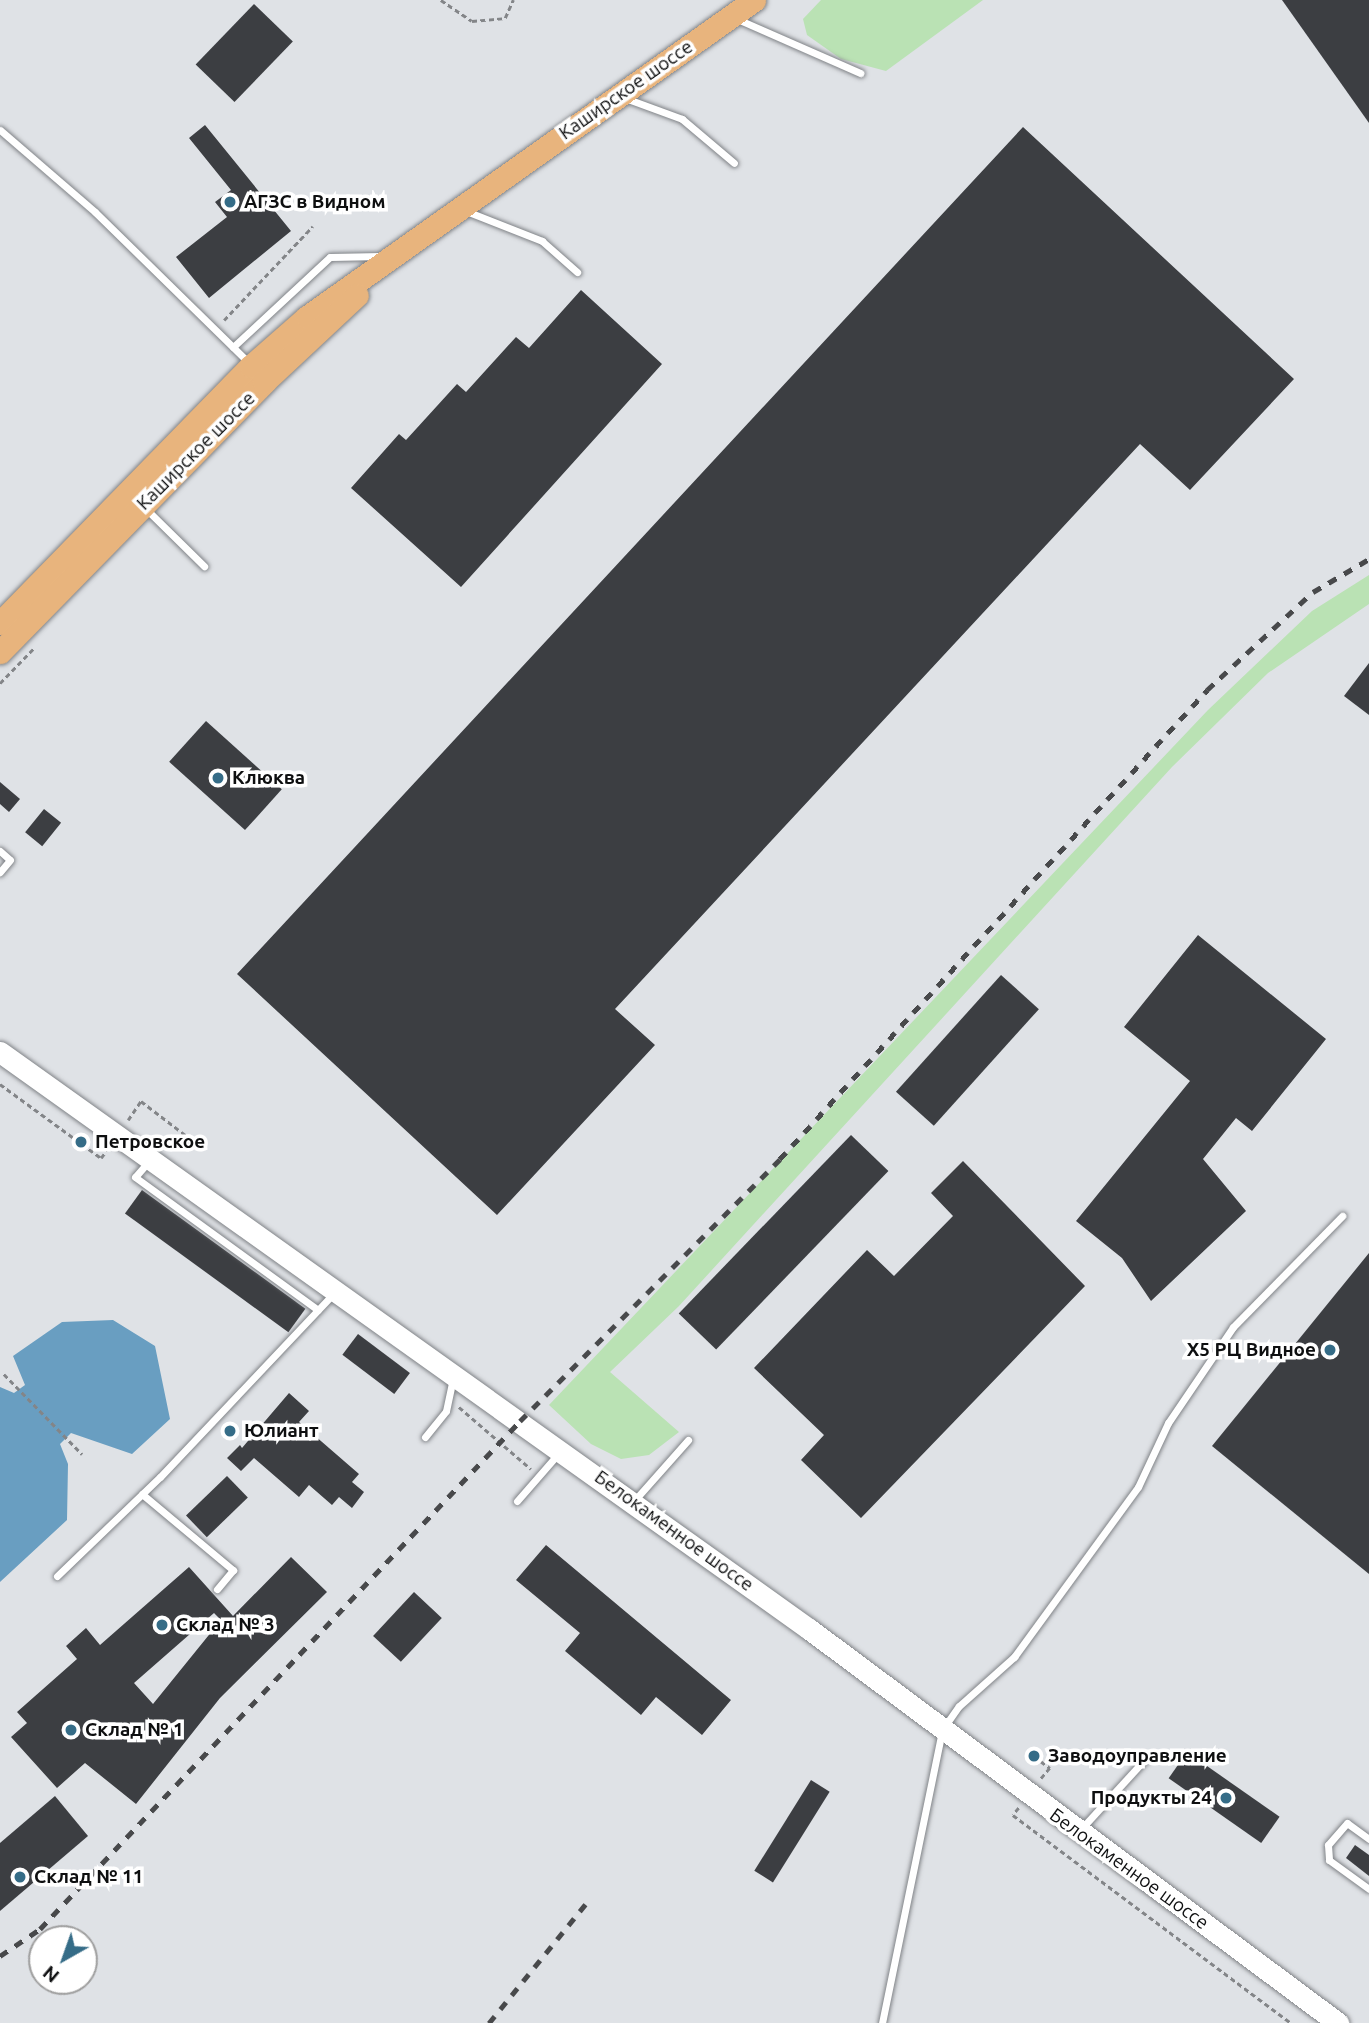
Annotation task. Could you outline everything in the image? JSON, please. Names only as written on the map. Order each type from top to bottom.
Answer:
[{"type":"main road","name":"Каширское шоссе","points":[[0,623],[135,498],[258,374],[307,317],[754,0]]},
{"type":"main road","name":"Каширское шоссе","points":[[0,652],[135,498]]},
{"type":"main road","name":"Белокаменное шоссе","points":[[0,1052],[335,1292],[562,1450],[1338,2023]]},
{"type":"lane","points":[[732,16],[860,73]]},
{"type":"lane","points":[[618,96],[682,118],[734,163]]},
{"type":"lane","points":[[0,130],[95,212],[258,374]]},
{"type":"lane","points":[[458,209],[542,241],[577,272]]},
{"type":"lane","points":[[233,347],[330,257],[396,255]]},
{"type":"lane","points":[[135,498],[204,566]]},
{"type":"lane","points":[[0,851],[10,860],[0,872]]},
{"type":"lane","points":[[150,1160],[135,1177],[318,1310]]},
{"type":"lane","points":[[881,2023],[942,1730],[959,1706],[1014,1657],[1138,1487],[1168,1423],[1233,1327],[1342,1216]]},
{"type":"lane","points":[[57,1576],[142,1494],[335,1292]]},
{"type":"lane","points":[[425,1437],[446,1411],[454,1375]]},
{"type":"lane","points":[[633,1502],[688,1440]]},
{"type":"lane","points":[[517,1501],[562,1450]]},
{"type":"lane","points":[[142,1494],[233,1570],[217,1589]]},
{"type":"lane","points":[[1078,1832],[1146,1758]]},
{"type":"lane","points":[[1369,1839],[1347,1823],[1328,1845],[1329,1860],[1369,1889]]},
{"type":"path","points":[[441,0],[472,20],[505,18],[513,0]]},
{"type":"path","points":[[215,329],[313,226]]},
{"type":"path","points":[[4,1374],[82,1454]]},
{"type":"path","points":[[449,1399],[539,1476]]},
{"type":"path","points":[[1052,1844],[1291,2023]]},
{"type":"green space","points":[[821,0],[983,0],[886,71],[841,59],[807,35],[803,19]]},
{"type":"green space","points":[[1369,575],[1369,604],[1268,673],[1172,767],[679,1306],[610,1372],[679,1432],[649,1455],[621,1459],[591,1444],[549,1405],[1208,710],[1312,611]]},
{"type":"water","points":[[113,1320],[155,1346],[170,1419],[132,1454],[71,1433],[60,1444],[68,1464],[67,1520],[0,1582],[0,1387],[14,1393],[25,1385],[13,1356],[62,1322]]},
{"type":"building","points":[[1282,0],[1369,0],[1369,123]]},
{"type":"building","points":[[254,4],[293,42],[234,102],[196,64]]},
{"type":"building","points":[[205,125],[291,231],[209,298],[176,257],[227,217],[215,202],[231,190],[189,138]]},
{"type":"building","points":[[1023,127],[1294,379],[1190,490],[1140,444],[615,1009],[655,1045],[497,1215],[237,974]]},
{"type":"building","points":[[581,290],[662,364],[461,587],[351,488],[399,434],[406,440],[457,384],[466,392],[516,337],[529,348]]},
{"type":"building","points":[[1369,663],[1369,715],[1344,696]]},
{"type":"building","points":[[206,721],[282,789],[245,830],[169,762]]},
{"type":"building","points":[[0,782],[20,799],[9,812],[0,804]]},
{"type":"building","points":[[44,809],[61,823],[42,846],[25,832]]},
{"type":"building","points":[[1198,935],[1326,1039],[1252,1131],[1236,1118],[1203,1159],[1246,1211],[1151,1301],[1122,1258],[1076,1221],[1190,1081],[1124,1027]]},
{"type":"building","points":[[1001,975],[1039,1009],[934,1126],[896,1092]]},
{"type":"building","points":[[851,1135],[888,1171],[716,1350],[679,1313]]},
{"type":"building","points":[[963,1161],[1085,1286],[861,1518],[801,1460],[824,1435],[754,1368],[867,1250],[894,1276],[953,1216],[931,1193]]},
{"type":"building","points":[[142,1190],[305,1309],[288,1332],[125,1213]]},
{"type":"building","name":"X5 РЦ Видное","points":[[1369,1253],[1369,1574],[1212,1446]]},
{"type":"building","points":[[358,1334],[410,1373],[394,1394],[342,1355]]},
{"type":"building","points":[[289,1393],[309,1411],[299,1422],[359,1474],[352,1482],[364,1492],[352,1508],[339,1497],[332,1505],[309,1485],[299,1497],[254,1458],[241,1471],[227,1458],[240,1445],[242,1448]]},
{"type":"building","points":[[227,1476],[248,1498],[207,1537],[186,1516]]},
{"type":"building","points":[[546,1545],[731,1700],[702,1735],[656,1697],[641,1715],[565,1651],[580,1633],[516,1580]]},
{"type":"building","points":[[291,1557],[327,1592],[220,1698],[136,1804],[85,1763],[57,1788],[11,1737],[27,1723],[17,1712],[77,1659],[66,1646],[86,1628],[100,1645],[189,1567],[233,1616]],"holes":[[[214,1613],[221,1620],[153,1704],[134,1683]]]},
{"type":"building","points":[[414,1592],[442,1618],[401,1662],[373,1636]]},
{"type":"building","points":[[1187,1752],[1280,1817],[1261,1843],[1169,1778]]},
{"type":"building","points":[[811,1780],[830,1792],[773,1882],[754,1871]]},
{"type":"building","name":"Склад № 11","points":[[55,1796],[88,1836],[0,1911],[0,1843]]},
{"type":"building","points":[[1355,1845],[1369,1855],[1369,1876],[1346,1858]]},
{"type":"railway","points":[[0,1956],[40,1929],[520,1421],[780,1159],[1207,690],[1313,592],[1369,559]]},
{"type":"railway","points":[[489,2023],[588,1901]]},
{"type":"place","name":"АГЗС в Видном","points":[[230,202]]},
{"type":"place","name":"Клюква","points":[[218,778]]},
{"type":"place","name":"Петровское","points":[[81,1142]]},
{"type":"place","name":"X5 РЦ Видное","points":[[1330,1350]]},
{"type":"place","name":"Юлиант","points":[[230,1431]]},
{"type":"place","name":"Склад № 3","points":[[162,1625]]},
{"type":"place","name":"Склад № 1","points":[[71,1730]]},
{"type":"place","name":"Заводоуправление","points":[[1034,1756]]},
{"type":"place","name":"Продукты 24","points":[[1226,1798]]},
{"type":"place","name":"Склад № 11","points":[[20,1877]]}]
